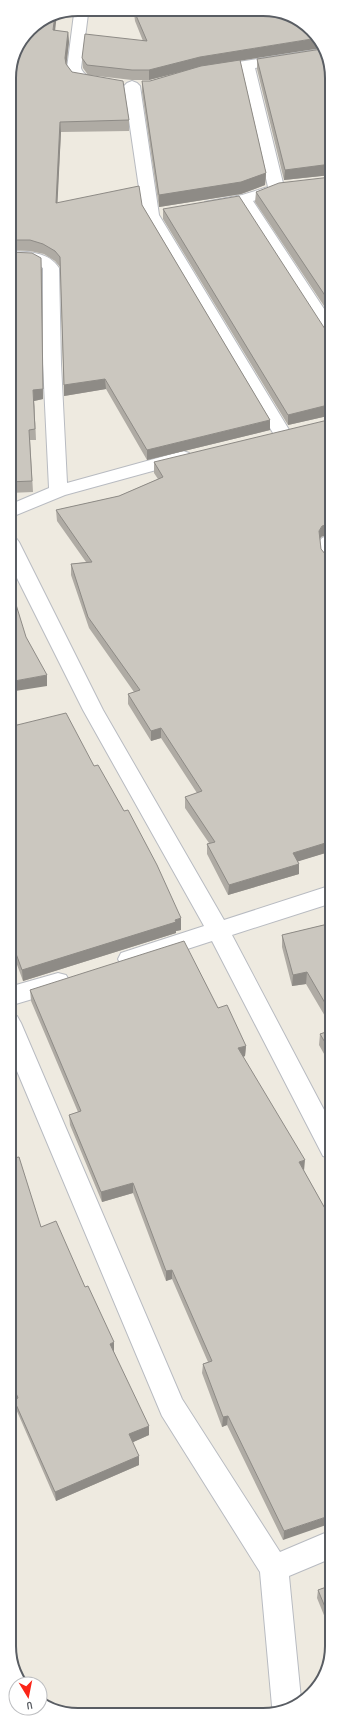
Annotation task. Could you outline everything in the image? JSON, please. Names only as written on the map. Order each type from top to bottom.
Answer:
[{"type":"street","points":[[81,16],[74,68],[75,73],[79,78],[87,80],[127,85],[159,214],[282,433]]},
{"type":"street","points":[[200,72],[320,54]]},
{"type":"street","points":[[247,64],[276,188]]},
{"type":"street","points":[[198,207],[244,199],[276,188],[300,185]]},
{"type":"street","points":[[244,199],[302,291],[325,324]]},
{"type":"street","points":[[16,257],[36,258],[49,265],[51,268],[52,364],[58,491]]},
{"type":"street","points":[[16,509],[58,491],[201,453]]},
{"type":"street","points":[[16,556],[93,710],[218,930],[325,1136]]},
{"type":"street","points":[[109,965],[325,896]]},
{"type":"street","points":[[16,995],[79,975]]},
{"type":"street","points":[[16,1039],[172,1407],[274,1568],[287,1703]]},
{"type":"street","points":[[274,1568],[325,1547]]},
{"type":"building","points":[[136,16],[275,17],[294,24],[312,39],[200,57],[149,70],[132,70],[87,65],[82,58],[85,34],[147,41]]},
{"type":"building","points":[[54,21],[53,30],[68,32],[65,58],[66,64],[72,72],[123,81],[129,120],[60,122],[56,203],[139,186],[142,205],[270,420],[147,450],[105,379],[64,385],[60,257],[55,251],[43,244],[30,240],[16,240],[16,74],[22,50],[29,40],[37,31]]},
{"type":"building","points":[[319,50],[322,58],[325,78],[325,165],[285,170],[257,59]]},
{"type":"building","points":[[240,60],[266,173],[241,182],[159,195],[142,81],[150,81],[201,66]]},
{"type":"building","points":[[325,178],[325,296],[256,192],[279,183]]},
{"type":"building","points":[[239,196],[325,329],[325,406],[288,415],[163,209]]},
{"type":"building","points":[[16,252],[32,253],[41,258],[43,389],[33,390],[35,429],[29,430],[32,481],[16,482]]},
{"type":"building","points":[[325,421],[325,525],[322,526],[319,531],[321,549],[325,554],[325,843],[293,853],[299,864],[229,885],[207,844],[215,842],[185,797],[202,791],[161,728],[151,731],[128,694],[140,690],[88,617],[71,564],[92,562],[56,510],[119,496],[163,477],[154,462]]},
{"type":"building","points":[[16,604],[26,637],[47,675],[16,681]]},
{"type":"building","points":[[66,713],[94,766],[98,765],[124,811],[128,810],[157,865],[181,918],[175,920],[176,922],[22,970],[16,954],[16,725]]},
{"type":"building","points":[[325,925],[325,1003],[307,972],[293,975],[282,935]]},
{"type":"building","points":[[184,941],[218,1008],[227,1005],[246,1046],[238,1048],[305,1160],[299,1162],[325,1208],[325,1517],[284,1531],[228,1416],[223,1417],[203,1364],[212,1361],[172,1270],[166,1271],[133,1183],[101,1192],[69,1115],[81,1111],[30,990]]},
{"type":"building","points":[[325,1032],[325,1042],[320,1034]]},
{"type":"building","points":[[19,1157],[41,1227],[56,1221],[85,1287],[88,1286],[114,1342],[110,1344],[149,1426],[129,1434],[139,1456],[55,1492],[16,1404],[16,1399],[18,1398],[16,1393],[16,1158]]},
{"type":"building","points":[[325,1588],[325,1607],[318,1590]]}]
